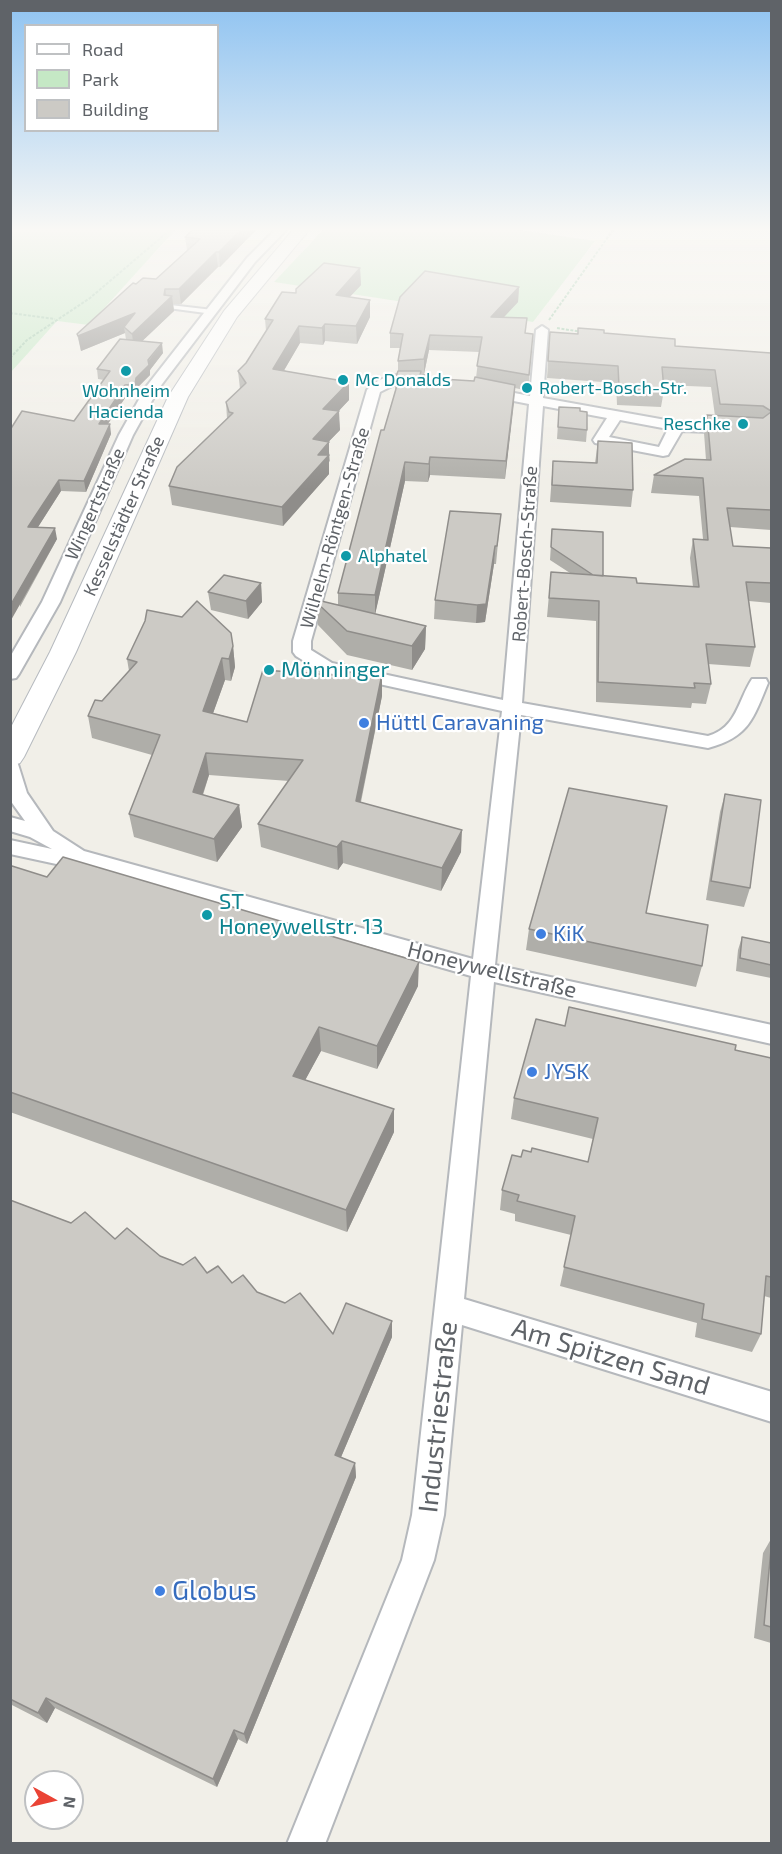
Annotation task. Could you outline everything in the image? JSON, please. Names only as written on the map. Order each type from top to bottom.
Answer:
[{"type":"main road","name":"Kesselstädter Straße","points":[[10,757],[63,652],[178,397],[229,317]]},
{"type":"street","name":"Wingertstraße","points":[[10,674],[51,602],[126,435],[141,408],[153,387],[209,317]]},
{"type":"street","name":"Robert-Bosch-Straße","points":[[483,971],[512,707],[543,328]]},
{"type":"street","name":"Wilhelm-Röntgen-Straße","points":[[439,383],[402,379],[380,384],[374,390],[302,641],[302,652],[327,667],[512,707]]},
{"type":"street","points":[[471,389],[677,426],[747,430]]},
{"type":"street","points":[[616,415],[600,440],[663,452],[677,426]]},
{"type":"street","points":[[512,707],[708,742],[721,740],[736,730],[759,683]]},
{"type":"street","name":"Honeywellstraße","points":[[10,766],[17,794],[44,833]]},
{"type":"street","name":"Honeywellstraße","points":[[10,824],[44,833],[77,856],[483,971],[771,1035]]},
{"type":"street","name":"Honeywellstraße","points":[[17,853],[61,858],[77,856]]},
{"type":"street","name":"Industriestraße","points":[[306,1844],[418,1560],[424,1537],[450,1308],[483,971]]},
{"type":"street","name":"Am Spitzen Sand","points":[[450,1308],[771,1407]]},
{"type":"path","points":[[37,317],[56,319]]},
{"type":"path","points":[[10,358],[27,340],[60,317]]},
{"type":"path","points":[[551,317],[543,328],[590,333]]},
{"type":"green space","points":[[11,317],[97,317],[89,325],[57,321],[11,372]]},
{"type":"green space","points":[[498,317],[537,317],[533,322]]},
{"type":"building","points":[[96,317],[126,317],[78,336],[77,334]]},
{"type":"building","points":[[132,317],[150,317],[132,334],[124,327]]},
{"type":"building","points":[[267,317],[361,317],[356,326],[325,324],[322,328],[299,326],[273,369],[349,382],[323,409],[339,411],[313,439],[329,442],[318,455],[329,455],[282,507],[169,486],[177,467],[233,413],[229,412],[226,402],[246,383],[238,371],[246,363],[273,320],[265,319]]},
{"type":"building","points":[[395,317],[527,318],[525,333],[533,334],[529,375],[477,366],[482,337],[430,335],[424,359],[398,361],[403,334],[390,333]]},
{"type":"building","points":[[578,328],[604,330],[604,333],[675,339],[675,346],[771,353],[771,411],[763,406],[720,404],[715,370],[662,367],[664,390],[619,387],[618,366],[548,361],[550,332],[578,334]]},
{"type":"building","points":[[120,339],[162,343],[148,360],[149,365],[136,378],[135,384],[125,385],[99,424],[110,424],[84,481],[59,480],[28,527],[55,528],[10,606],[10,430],[22,411],[74,421],[110,371],[97,369]]},
{"type":"building","points":[[398,371],[421,371],[420,375],[426,375],[425,378],[474,381],[475,377],[515,385],[506,461],[430,457],[429,464],[405,462],[375,595],[338,593],[381,430],[384,430],[398,382],[395,380]]},
{"type":"building","points":[[559,407],[580,408],[580,411],[587,412],[587,430],[558,427]]},
{"type":"building","points":[[771,412],[771,510],[727,508],[733,546],[771,548],[771,583],[746,582],[755,647],[706,644],[711,684],[694,683],[695,688],[598,682],[599,601],[549,598],[551,572],[636,578],[637,583],[699,587],[693,539],[708,540],[703,478],[654,475],[685,459],[711,460],[707,415],[763,418]]},
{"type":"building","points":[[598,441],[632,443],[633,490],[552,485],[553,461],[597,463]]},
{"type":"building","points":[[450,511],[501,514],[486,604],[435,600]]},
{"type":"building","points":[[552,529],[603,532],[603,576],[593,575],[551,547]]},
{"type":"building","points":[[224,575],[261,583],[246,601],[208,592]]},
{"type":"building","points":[[317,600],[426,626],[412,646],[347,631],[316,602]]},
{"type":"building","points":[[197,601],[231,633],[233,646],[229,659],[222,658],[203,711],[247,722],[263,670],[348,676],[349,672],[382,674],[356,801],[462,830],[442,868],[342,841],[337,847],[258,824],[303,760],[206,753],[193,792],[239,805],[214,839],[129,814],[160,735],[88,716],[95,700],[102,701],[137,662],[127,659],[145,621],[147,610],[182,617]]},
{"type":"building","points":[[569,788],[667,806],[646,913],[708,925],[702,966],[529,929]]},
{"type":"building","points":[[725,794],[761,800],[750,888],[711,881]]},
{"type":"building","points":[[63,857],[419,962],[377,1046],[319,1027],[293,1076],[394,1109],[346,1210],[10,1092],[10,867],[47,877]]},
{"type":"building","points":[[742,937],[771,943],[771,965],[740,958]]},
{"type":"building","points":[[569,1007],[736,1045],[735,1050],[771,1058],[771,1277],[766,1276],[761,1334],[702,1319],[704,1304],[564,1267],[575,1216],[517,1201],[519,1195],[502,1190],[512,1155],[521,1157],[523,1150],[531,1152],[532,1148],[588,1162],[598,1118],[514,1098],[536,1019],[565,1026]]},
{"type":"building","name":"Globus","points":[[10,1200],[71,1223],[85,1212],[115,1239],[127,1228],[160,1256],[183,1265],[195,1257],[207,1273],[218,1266],[232,1283],[243,1275],[257,1292],[285,1303],[300,1293],[333,1334],[346,1303],[392,1321],[335,1455],[355,1463],[244,1734],[234,1730],[213,1779],[46,1698],[38,1713],[10,1699]]},
{"type":"building","points":[[771,1549],[771,1627],[764,1625]]},
{"type":"place","name":"Wohnheim Hacienda","points":[[126,371]]},
{"type":"place","name":"Mc Donalds","points":[[343,380]]},
{"type":"place","name":"Robert-Bosch-Str.","points":[[527,388]]},
{"type":"place","name":"Reschke","points":[[743,424]]},
{"type":"place","name":"Alphatel","points":[[346,556]]},
{"type":"place","name":"Mönninger","points":[[269,670]]},
{"type":"place","name":"Hüttl Caravaning","points":[[364,723]]},
{"type":"place","name":"ST Honeywellstr. 13","points":[[207,915]]},
{"type":"place","name":"KiK","points":[[541,934]]},
{"type":"place","name":"JYSK","points":[[532,1072]]},
{"type":"place","name":"Globus","points":[[160,1591]]}]
